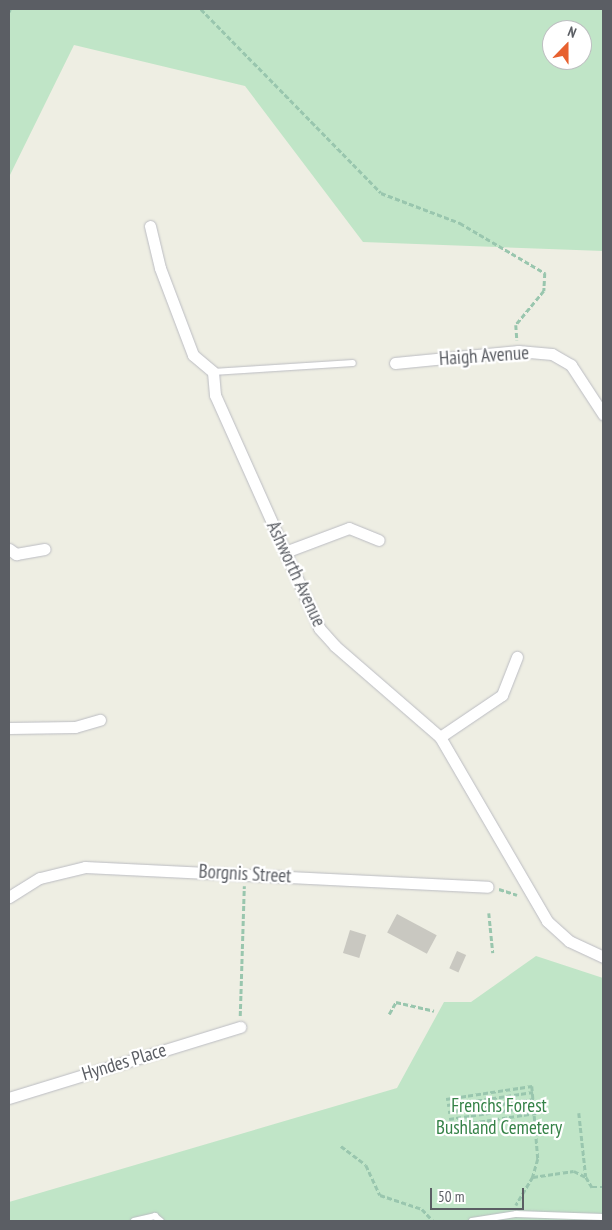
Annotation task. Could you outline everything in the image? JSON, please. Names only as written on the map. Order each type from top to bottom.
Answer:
[{"type":"street","points":[[150,226],[160,268],[193,355],[213,372]]},
{"type":"street","name":"Haigh Avenue","points":[[395,363],[518,351],[552,354],[571,365],[603,414]]},
{"type":"street","name":"Ashworth Avenue","points":[[213,372],[215,395],[319,628],[335,646],[440,737],[546,921],[569,941],[603,957]]},
{"type":"street","points":[[285,552],[349,528],[379,540]]},
{"type":"street","points":[[9,549],[16,554],[45,549]]},
{"type":"street","points":[[440,737],[502,695],[517,657]]},
{"type":"street","points":[[9,728],[75,728],[100,720]]},
{"type":"street","name":"Borgnis Street","points":[[9,897],[40,878],[85,866],[488,887]]},
{"type":"street","name":"Hyndes Place","points":[[9,1098],[240,1027]]},
{"type":"lane","points":[[213,372],[353,363]]},
{"type":"lane","points":[[472,1221],[516,1214],[603,1217]]},
{"type":"lane","points":[[134,1221],[155,1216],[161,1221]]},
{"type":"path","points":[[201,9],[381,193],[460,223],[544,273],[544,292],[516,325],[518,351]]},
{"type":"path","points":[[240,1027],[244,874]]},
{"type":"path","points":[[488,887],[521,896],[531,894]]},
{"type":"path","points":[[489,913],[493,953]]},
{"type":"path","points":[[389,1014],[396,1002],[434,1011]]},
{"type":"path","points":[[446,1099],[532,1086],[539,1143],[532,1177],[517,1202],[516,1214]]},
{"type":"path","points":[[447,1105],[533,1092]]},
{"type":"path","points":[[448,1112],[534,1099]]},
{"type":"path","points":[[449,1119],[535,1106]]},
{"type":"path","points":[[450,1126],[536,1113]]},
{"type":"path","points":[[579,1113],[587,1167],[586,1177]]},
{"type":"path","points":[[341,1146],[366,1165],[380,1195],[422,1209],[433,1221]]},
{"type":"path","points":[[532,1177],[574,1171],[586,1177],[592,1187],[603,1187]]},
{"type":"green space","points":[[9,9],[603,9],[603,251],[363,242],[245,86],[74,45],[9,177]]},
{"type":"green space","name":"Frenchs Forest Bushland Cemetery","points":[[536,956],[603,978],[603,1221],[9,1221],[9,1202],[397,1088],[444,1002],[471,1002]]},
{"type":"building","points":[[397,914],[437,935],[427,954],[387,933]]},
{"type":"building","points":[[350,930],[366,935],[359,958],[343,953]]},
{"type":"building","points":[[457,951],[466,955],[458,972],[449,968]]}]
